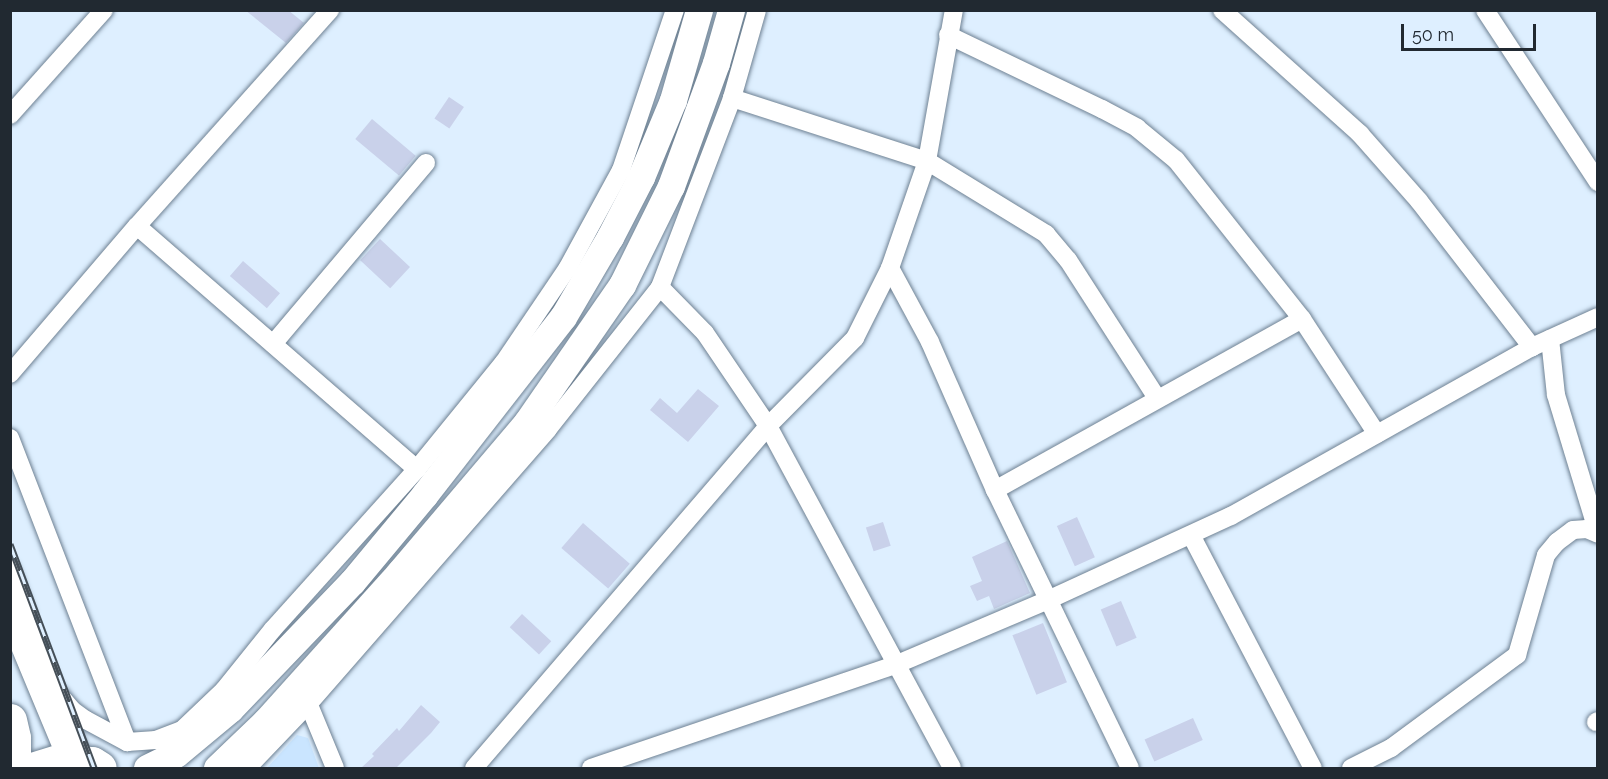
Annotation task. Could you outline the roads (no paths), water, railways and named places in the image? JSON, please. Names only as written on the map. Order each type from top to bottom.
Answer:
[{"type":"highway","points":[[10,604],[87,764],[47,763],[35,768]]},
{"type":"highway","points":[[10,720],[14,738],[14,768]]},
{"type":"street","points":[[10,115],[104,10]]},
{"type":"street","points":[[10,375],[137,226],[330,10]]},
{"type":"street","points":[[10,569],[59,697],[86,720],[127,742],[156,740],[182,730],[224,690],[273,629],[417,469],[504,362],[567,269],[621,170],[675,10]]},
{"type":"street","points":[[147,768],[176,754],[230,710],[352,582],[425,494],[563,317],[610,237],[641,177],[673,100],[699,10]]},
{"type":"street","points":[[247,768],[400,572],[527,422],[622,285],[671,186],[716,63],[731,10]]},
{"type":"street","points":[[218,768],[304,693],[548,429],[660,286],[732,98],[757,10]]},
{"type":"street","points":[[474,768],[491,761],[768,426],[855,338],[890,268],[927,161],[954,10]]},
{"type":"street","points":[[1222,10],[1360,134],[1419,201],[1532,347]]},
{"type":"street","points":[[1485,10],[1598,183]]},
{"type":"street","points":[[948,35],[1137,128],[1176,160],[1302,319],[1377,434]]},
{"type":"street","points":[[732,98],[927,161],[1046,234],[1068,260],[1157,398]]},
{"type":"street","points":[[273,344],[426,163]]},
{"type":"street","points":[[137,226],[417,469]]},
{"type":"street","points":[[890,268],[930,342],[995,490],[1130,768]]},
{"type":"street","points":[[660,286],[705,333],[768,426],[952,768]]},
{"type":"street","points":[[591,768],[895,665],[1048,600],[1191,535],[1532,347],[1598,317]]},
{"type":"street","points":[[995,490],[1302,319]]},
{"type":"street","points":[[1550,339],[1556,395],[1598,534]]},
{"type":"street","points":[[10,438],[127,742]]},
{"type":"street","points":[[1352,768],[1391,747],[1517,655],[1546,555],[1557,542],[1573,530],[1587,529],[1598,534]]},
{"type":"street","points":[[1191,535],[1313,768]]},
{"type":"street","points":[[304,693],[335,768]]},
{"type":"railway","points":[[10,544],[94,768]]}]
